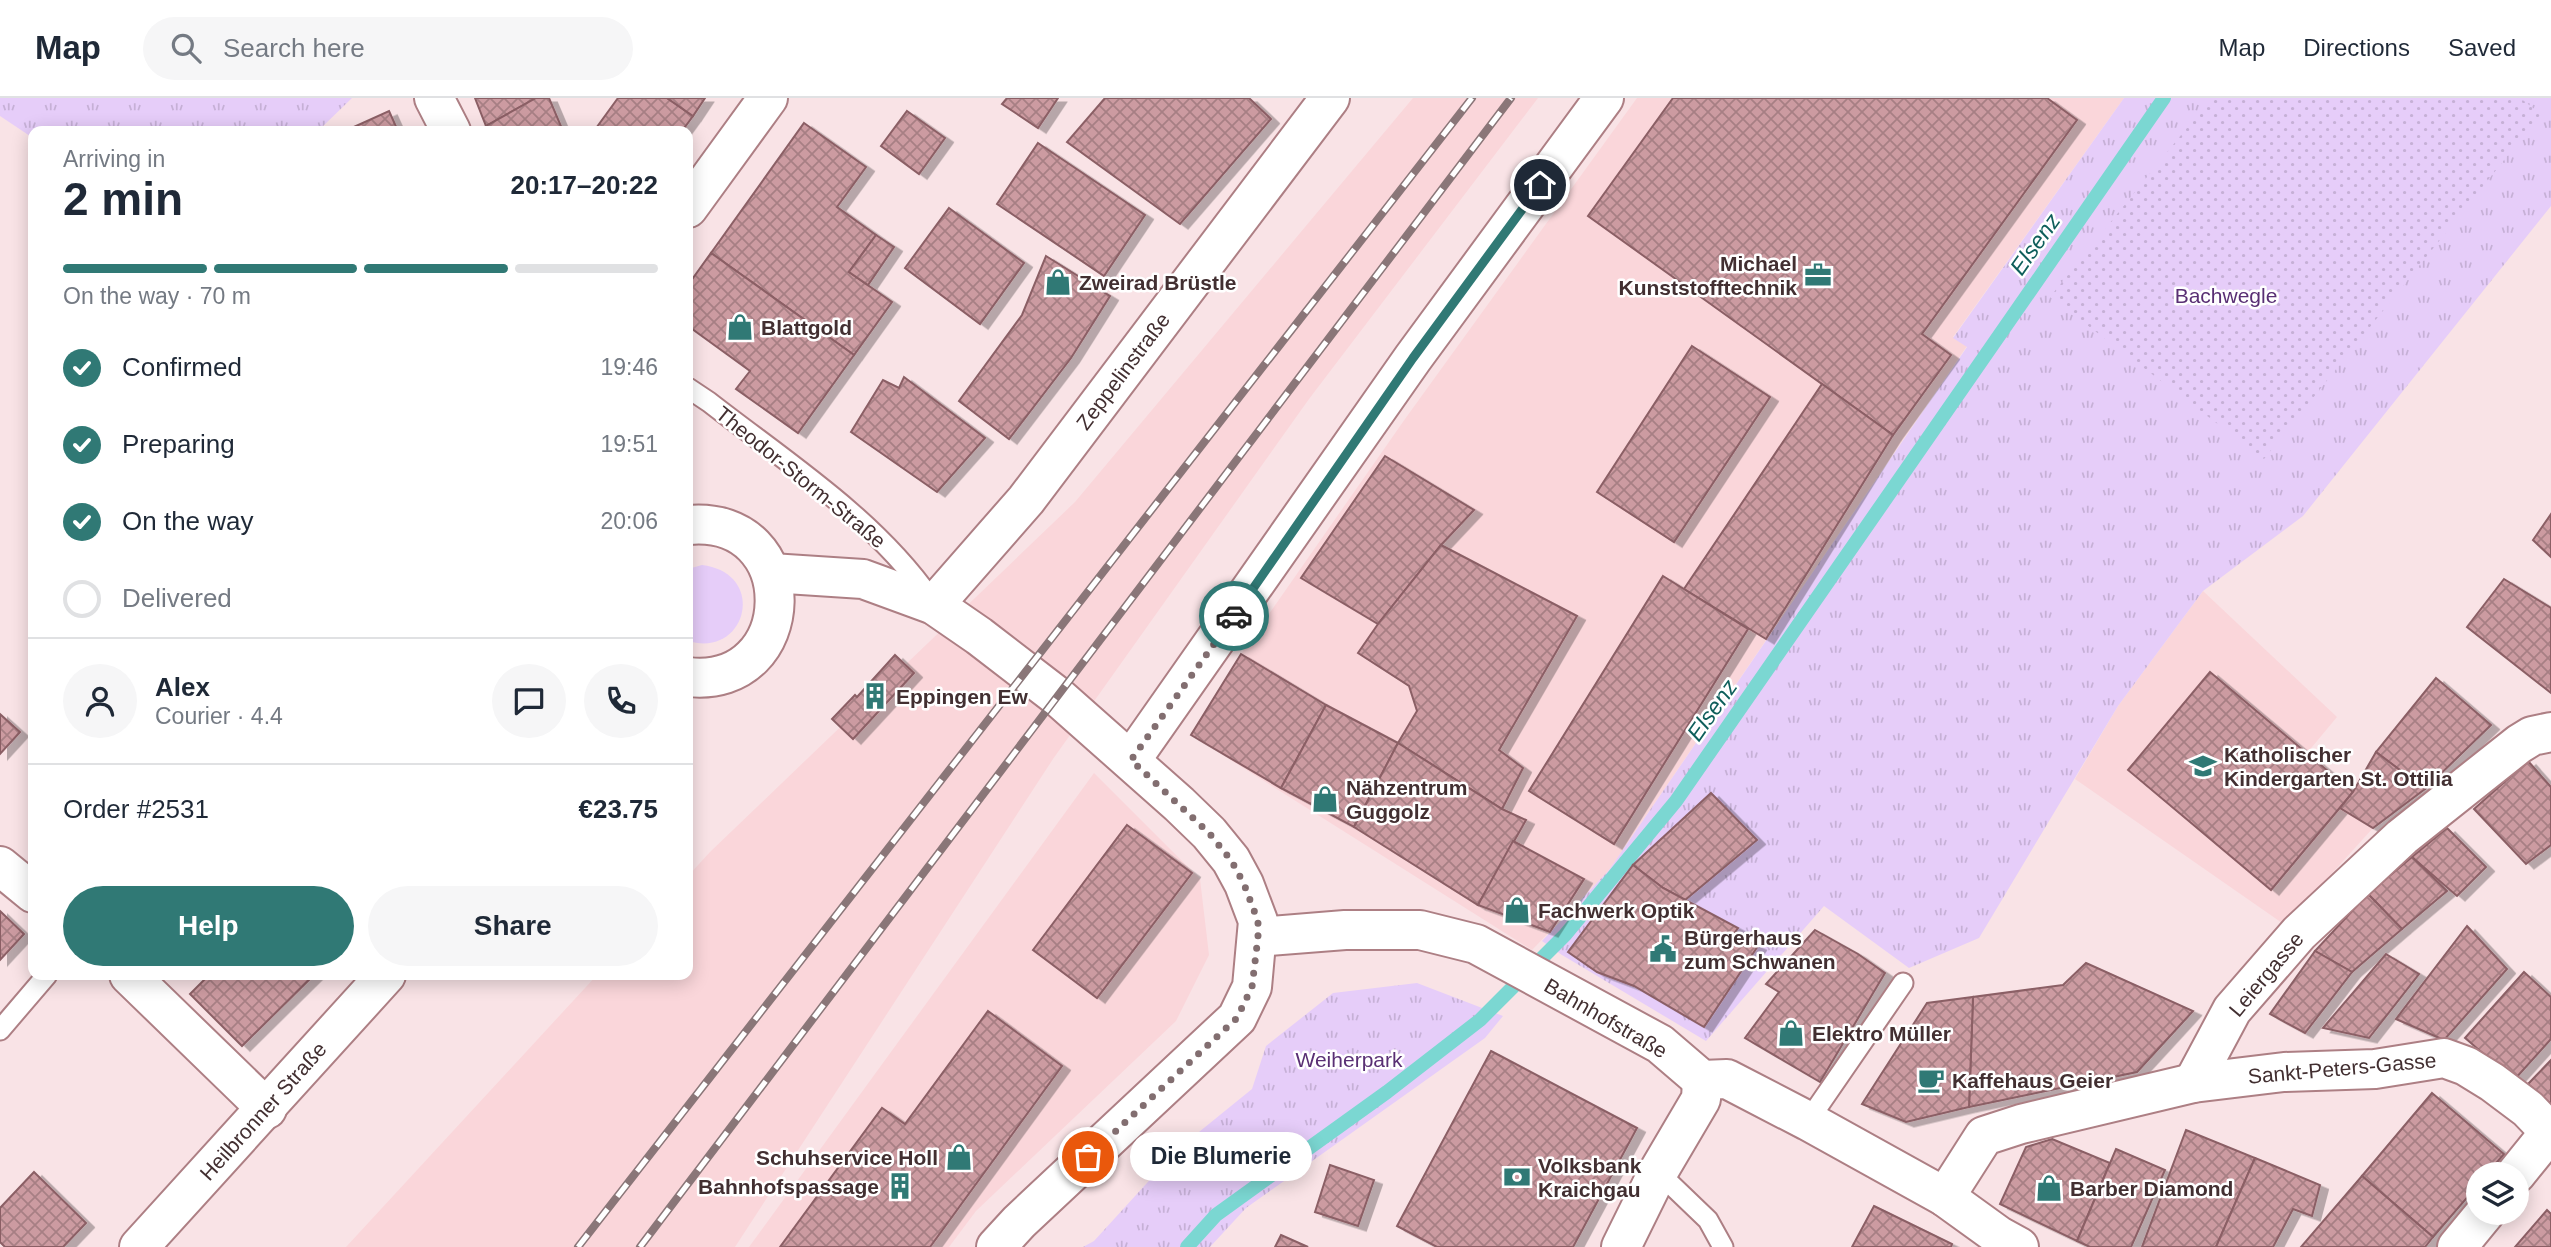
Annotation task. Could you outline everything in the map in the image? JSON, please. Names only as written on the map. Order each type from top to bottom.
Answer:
[{"type":"street","points":[[434,98],[448,126]]},
{"type":"street","points":[[693,201],[768,98]]},
{"type":"street","name":"Zeppelinstraße","points":[[934,605],[1026,500],[1330,98]]},
{"type":"street","points":[[996,1247],[1019,1222],[1237,1018],[1252,987],[1258,921],[1244,884],[1231,860],[1209,833],[1131,760],[1413,358],[1604,98]]},
{"type":"street","points":[[693,525],[712,525],[736,533],[757,550],[771,573],[775,587],[775,616],[771,629],[755,653],[733,670],[705,678],[693,677]]},
{"type":"street","name":"Theodor-Storm-Straße","points":[[771,573],[863,579],[934,605],[1025,671],[1131,760]]},
{"type":"street","name":"Leiergasse","points":[[2193,1083],[2232,1010],[2299,933],[2402,837],[2545,741]]},
{"type":"street","points":[[0,866],[28,888]]},
{"type":"street","name":"Bahnhofstraße","points":[[1258,937],[1345,930],[1420,930],[1476,944],[1660,1044],[1702,1080]]},
{"type":"street","points":[[133,980],[267,1109]]},
{"type":"street","name":"Heilbronner Straße","points":[[139,1247],[382,980]]},
{"type":"street","name":"Sankt-Peters-Gasse","points":[[2193,1083],[2284,1072],[2375,1069],[2444,1058],[2466,1066],[2492,1082],[2528,1109],[2551,1132]]},
{"type":"street","points":[[1621,1247],[1658,1172],[1701,1099],[1702,1080],[1727,1079],[1945,1197],[2004,1244]]},
{"type":"street","points":[[1945,1197],[1984,1136],[2021,1124],[2193,1083]]},
{"type":"street","points":[[2526,1162],[2551,1132]]},
{"type":"street","points":[[2457,1247],[2475,1225]]},
{"type":"lane","name":"Theodor-Storm-Straße","points":[[693,391],[869,527],[914,576],[934,605]]},
{"type":"lane","points":[[0,1030],[43,980]]},
{"type":"lane","points":[[1808,1121],[1903,982]]},
{"type":"lane","points":[[1658,1172],[1708,1220],[1723,1247]]},
{"type":"shaded area","points":[[1413,98],[1538,98],[1309,399],[1053,759],[735,1247],[346,1247],[592,980],[693,980],[693,871],[1075,502]]},
{"type":"shaded area","points":[[1637,98],[2124,98],[1953,337],[1967,346],[1609,870],[1532,950],[1191,735],[1241,654],[1405,419]]},
{"type":"shaded area","name":"Katholischer Kindergarten St. Ottilia","points":[[2203,591],[2337,717],[2307,753],[2353,792],[2341,808],[2373,828],[2285,925],[2075,779],[2118,706]]},
{"type":"shaded area","points":[[1094,773],[1200,879],[1209,955],[1176,1021],[976,1211],[949,1247],[749,1247]]},
{"type":"green space","points":[[0,98],[352,98],[323,126],[28,126],[28,135],[0,116]]},
{"type":"green space","name":"Bachwegle","points":[[2124,98],[2551,98],[2551,206],[2303,516],[2203,591],[2118,706],[1979,938],[1909,968],[1824,906],[1706,1041],[1542,941],[1609,870],[1967,347],[1953,338]]},
{"type":"green space","points":[[2211,98],[2520,98],[2541,114],[2264,459],[2050,297]]},
{"type":"green space","points":[[702,565],[723,571],[736,583],[742,597],[742,613],[736,627],[724,638],[708,643],[693,642],[693,568]]},
{"type":"green space","name":"Weiherpark","points":[[1417,983],[1503,1016],[1485,1038],[1246,1208],[1210,1247],[1083,1247],[1094,1241],[1178,1149],[1252,1089],[1266,1046],[1333,993]]},
{"type":"building","points":[[475,98],[536,98],[486,126]]},
{"type":"building","points":[[536,98],[549,98],[561,126],[486,126]]},
{"type":"building","points":[[618,98],[667,98],[693,116],[686,126],[598,126]]},
{"type":"building","points":[[667,98],[705,98],[693,116]]},
{"type":"building","points":[[1007,98],[1058,98],[1038,128],[1002,104]]},
{"type":"building","points":[[1105,98],[1249,98],[1271,119],[1180,224],[1067,142]]},
{"type":"building","name":"Michael Kunststofftechnik","points":[[1673,98],[2047,98],[2077,120],[1922,334],[1951,355],[1893,435],[1588,216]]},
{"type":"building","points":[[389,111],[396,126],[356,126]]},
{"type":"building","points":[[907,111],[945,138],[919,174],[881,146]]},
{"type":"building","points":[[804,123],[866,167],[837,207],[876,235],[849,272],[892,302],[854,355],[711,253]]},
{"type":"building","points":[[1038,143],[1145,215],[1104,276],[997,204]]},
{"type":"building","points":[[949,208],[1024,263],[980,324],[905,268]]},
{"type":"building","points":[[876,235],[894,247],[868,285],[849,272]]},
{"type":"building","points":[[711,253],[854,355],[798,433],[736,389],[750,371],[693,330],[693,278]]},
{"type":"building","points":[[1046,256],[1110,296],[1071,358],[1009,439],[959,401],[1022,315]]},
{"type":"building","points":[[1692,346],[1770,397],[1674,542],[1597,492]]},
{"type":"building","points":[[904,377],[985,438],[937,492],[851,432],[883,380],[899,388]]},
{"type":"building","points":[[1822,384],[1893,435],[1766,639],[1684,589]]},
{"type":"building","points":[[1385,456],[1474,510],[1441,545],[1378,624],[1301,578]]},
{"type":"building","points":[[2551,514],[2551,557],[2533,540]]},
{"type":"building","points":[[1441,545],[1577,616],[1499,750],[1523,768],[1502,809],[1398,743],[1417,711],[1409,686],[1358,653]]},
{"type":"building","points":[[1663,576],[1748,629],[1614,844],[1529,791]]},
{"type":"building","points":[[2504,579],[2551,608],[2551,693],[2467,627]]},
{"type":"building","points":[[1241,654],[1326,705],[1281,788],[1191,735]]},
{"type":"building","name":"Eppingen Ew","points":[[895,655],[914,673],[853,739],[832,719],[855,695],[857,697]]},
{"type":"building","points":[[2210,672],[2353,792],[2271,890],[2128,770]]},
{"type":"building","points":[[2436,678],[2491,725],[2425,789],[2376,752]]},
{"type":"building","points":[[1326,705],[1398,743],[1354,827],[1281,788]]},
{"type":"building","points":[[0,714],[20,732],[0,754]]},
{"type":"building","points":[[1398,743],[1502,809],[1526,820],[1478,905],[1354,827]]},
{"type":"building","points":[[2376,752],[2425,789],[2373,828],[2340,808],[2353,792]]},
{"type":"building","points":[[2528,761],[2551,787],[2551,845],[2526,864],[2474,809]]},
{"type":"building","points":[[1711,793],[1757,840],[1685,900],[1663,888],[1633,865]]},
{"type":"building","points":[[1127,825],[1192,873],[1097,998],[1033,950]]},
{"type":"building","points":[[2447,828],[2486,867],[2457,896],[2412,857]]},
{"type":"building","points":[[1513,841],[1584,879],[1550,932],[1478,905]]},
{"type":"building","points":[[2412,857],[2447,891],[2402,929],[2368,894]]},
{"type":"building","name":"Bürgerhaus zum Schwanen","points":[[1633,865],[1663,888],[1738,928],[1733,935],[1758,946],[1704,1027],[1634,986],[1597,972],[1568,952]]},
{"type":"building","points":[[2368,894],[2402,929],[2352,972],[2315,951]]},
{"type":"building","points":[[0,911],[24,934],[0,960]]},
{"type":"building","points":[[2467,926],[2507,969],[2444,1040],[2396,1019]]},
{"type":"building","points":[[1815,930],[1885,973],[1820,1082],[1745,1038],[1779,992],[1766,984]]},
{"type":"building","points":[[2315,951],[2352,972],[2305,1033],[2270,1014]]},
{"type":"building","points":[[2386,954],[2419,974],[2369,1038],[2323,1028]]},
{"type":"building","points":[[2086,963],[2193,1011],[2137,1072],[1969,1107],[1973,997],[2063,985]]},
{"type":"building","points":[[2524,972],[2551,997],[2551,1039],[2514,1080],[2465,1038]]},
{"type":"building","points":[[204,980],[309,980],[242,1046],[190,994]]},
{"type":"building","points":[[1973,997],[1969,1107],[1906,1122],[1862,1104],[1927,1003]]},
{"type":"building","name":"Bahnhofspassage","points":[[988,1011],[1062,1066],[930,1247],[780,1247],[882,1108],[905,1124]]},
{"type":"building","name":"Volksbank Kraichgau","points":[[1491,1051],[1637,1128],[1573,1247],[1437,1247],[1397,1226]]},
{"type":"building","points":[[2551,1060],[2551,1104],[2528,1084]]},
{"type":"building","points":[[2432,1093],[2504,1154],[2497,1162],[2466,1162],[2466,1199],[2433,1237],[2362,1176]]},
{"type":"building","points":[[2186,1130],[2255,1158],[2216,1247],[2142,1247]]},
{"type":"building","points":[[2052,1139],[2110,1163],[2077,1241],[2000,1204],[2026,1147]]},
{"type":"building","points":[[2116,1149],[2165,1170],[2131,1247],[2090,1247],[2077,1241]]},
{"type":"building","points":[[2255,1158],[2320,1185],[2312,1216],[2293,1209],[2273,1247],[2216,1247]]},
{"type":"building","points":[[1330,1165],[1374,1180],[1358,1226],[1315,1212]]},
{"type":"building","points":[[34,1172],[86,1223],[63,1247],[5,1247],[0,1242],[0,1208]]},
{"type":"building","points":[[2362,1176],[2433,1237],[2425,1247],[2301,1247]]},
{"type":"building","points":[[1874,1206],[1952,1244],[1951,1247],[1852,1247]]},
{"type":"building","points":[[2547,1210],[2551,1214],[2551,1247],[2515,1247]]},
{"type":"building","points":[[1281,1235],[1308,1247],[1275,1247]]},
{"type":"waterway","name":"Elsenz","points":[[1187,1247],[1216,1215],[1387,1092],[1480,1020],[1565,935],[1676,801],[2164,98]]},
{"type":"railway","points":[[578,1247],[1472,98]]},
{"type":"railway","points":[[640,1247],[1511,98]]},
{"type":"way so far","points":[[1088,1157],[1237,1018],[1252,987],[1258,921],[1244,884],[1231,860],[1209,833],[1131,760],[1234,616]]},
{"type":"place","name":"Michael Kunststofftechnik","points":[[1818,275]]},
{"type":"place","name":"Zweirad Brüstle","points":[[1058,282]]},
{"type":"place","name":"Blattgold","points":[[740,327]]},
{"type":"place","name":"Eppingen Ew","points":[[875,696]]},
{"type":"place","name":"Katholischer Kindergarten St. Ottilia","points":[[2203,766]]},
{"type":"place","name":"Nähzentrum Guggolz","points":[[1325,799]]},
{"type":"place","name":"Fachwerk Optik","points":[[1517,910]]},
{"type":"place","name":"Bürgerhaus zum Schwanen","points":[[1663,949]]},
{"type":"place","name":"Elektro Müller","points":[[1791,1033]]},
{"type":"place","name":"Kaffehaus Geier","points":[[1931,1080]]},
{"type":"place","name":"Schuhservice Holl","points":[[959,1157]]},
{"type":"place","name":"Die Blumerie","points":[[1088,1157]]},
{"type":"place","name":"Volksbank Kraichgau","points":[[1517,1177]]},
{"type":"place","name":"Bahnhofspassage","points":[[900,1186]]},
{"type":"place","name":"Barber Diamond","points":[[2049,1188]]},
{"type":"route","points":[[1234,616],[1413,358],[1540,185]]}]
